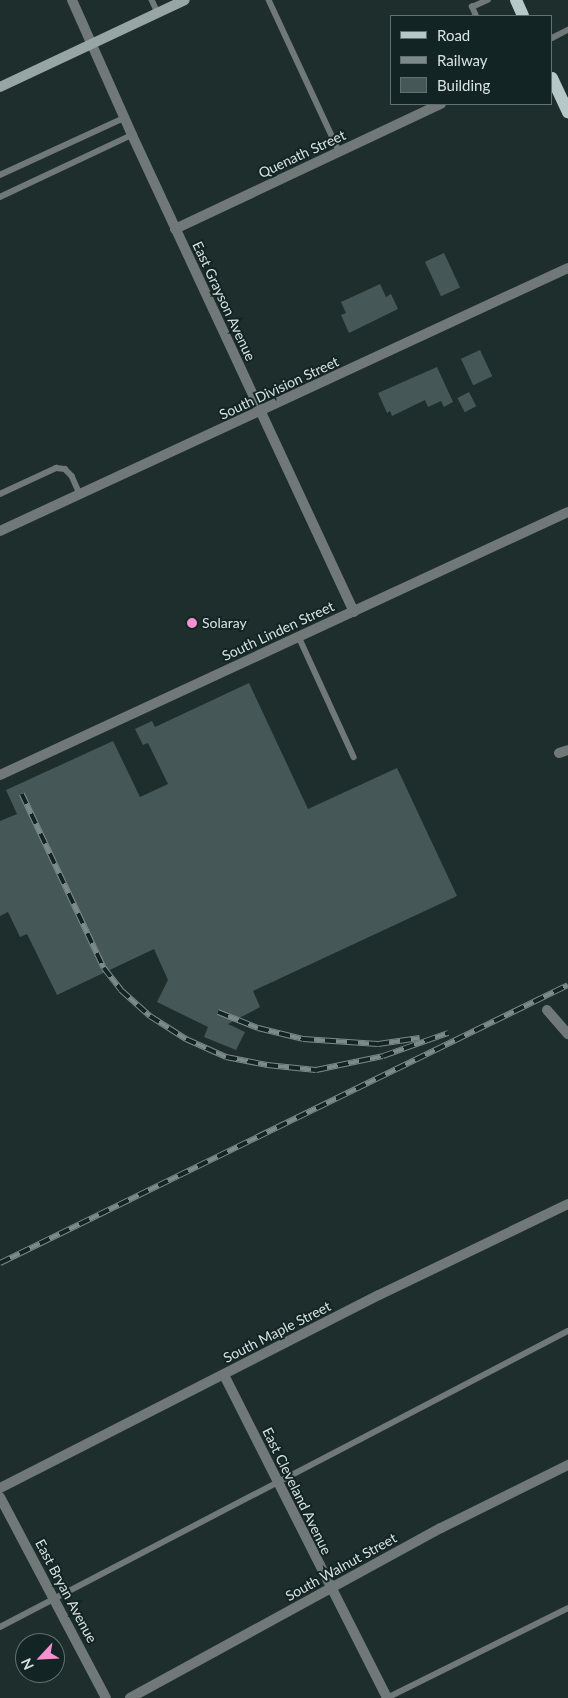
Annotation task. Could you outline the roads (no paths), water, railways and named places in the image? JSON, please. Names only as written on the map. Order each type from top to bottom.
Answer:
[{"type":"main road","points":[[0,86],[185,0]]},
{"type":"main road","points":[[516,0],[523,15]]},
{"type":"main road","points":[[553,80],[568,113]]},
{"type":"street","name":"East Grayson Avenue","points":[[72,0],[132,136],[354,612]]},
{"type":"street","name":"Quenath Street","points":[[175,229],[439,105]]},
{"type":"street","name":"South Division Street","points":[[0,531],[262,412],[568,268]]},
{"type":"street","name":"South Linden Street","points":[[0,775],[568,512]]},
{"type":"street","points":[[547,1010],[568,1034]]},
{"type":"street","name":"South Maple Street","points":[[0,1488],[224,1376],[379,1295],[568,1204]]},
{"type":"street","name":"East Cleveland Avenue","points":[[224,1376],[278,1480],[330,1589],[387,1698]]},
{"type":"street","name":"South Walnut Street","points":[[130,1698],[330,1589],[568,1465]]},
{"type":"street","name":"East Bryan Avenue","points":[[0,1498],[106,1698]]},
{"type":"lane","points":[[152,0],[158,12]]},
{"type":"lane","points":[[269,0],[339,151]]},
{"type":"lane","points":[[476,15],[472,7],[488,0]]},
{"type":"lane","points":[[553,38],[568,30]]},
{"type":"lane","points":[[0,175],[124,118]]},
{"type":"lane","points":[[0,197],[132,136]]},
{"type":"lane","points":[[0,494],[56,468],[64,469],[72,476],[80,494]]},
{"type":"lane","points":[[299,637],[354,757]]},
{"type":"lane","points":[[0,1627],[55,1600],[278,1480],[568,1331]]},
{"type":"lane","points":[[387,1698],[568,1608]]},
{"type":"railway","points":[[22,794],[104,968],[121,990],[150,1016],[186,1039],[226,1057],[267,1065],[316,1070],[383,1056],[448,1033]]},
{"type":"railway","points":[[0,1263],[568,985]]},
{"type":"railway","points":[[218,1012],[258,1028],[303,1039],[378,1044],[420,1038]]},
{"type":"place","name":"Solaray","points":[[192,623]]}]
